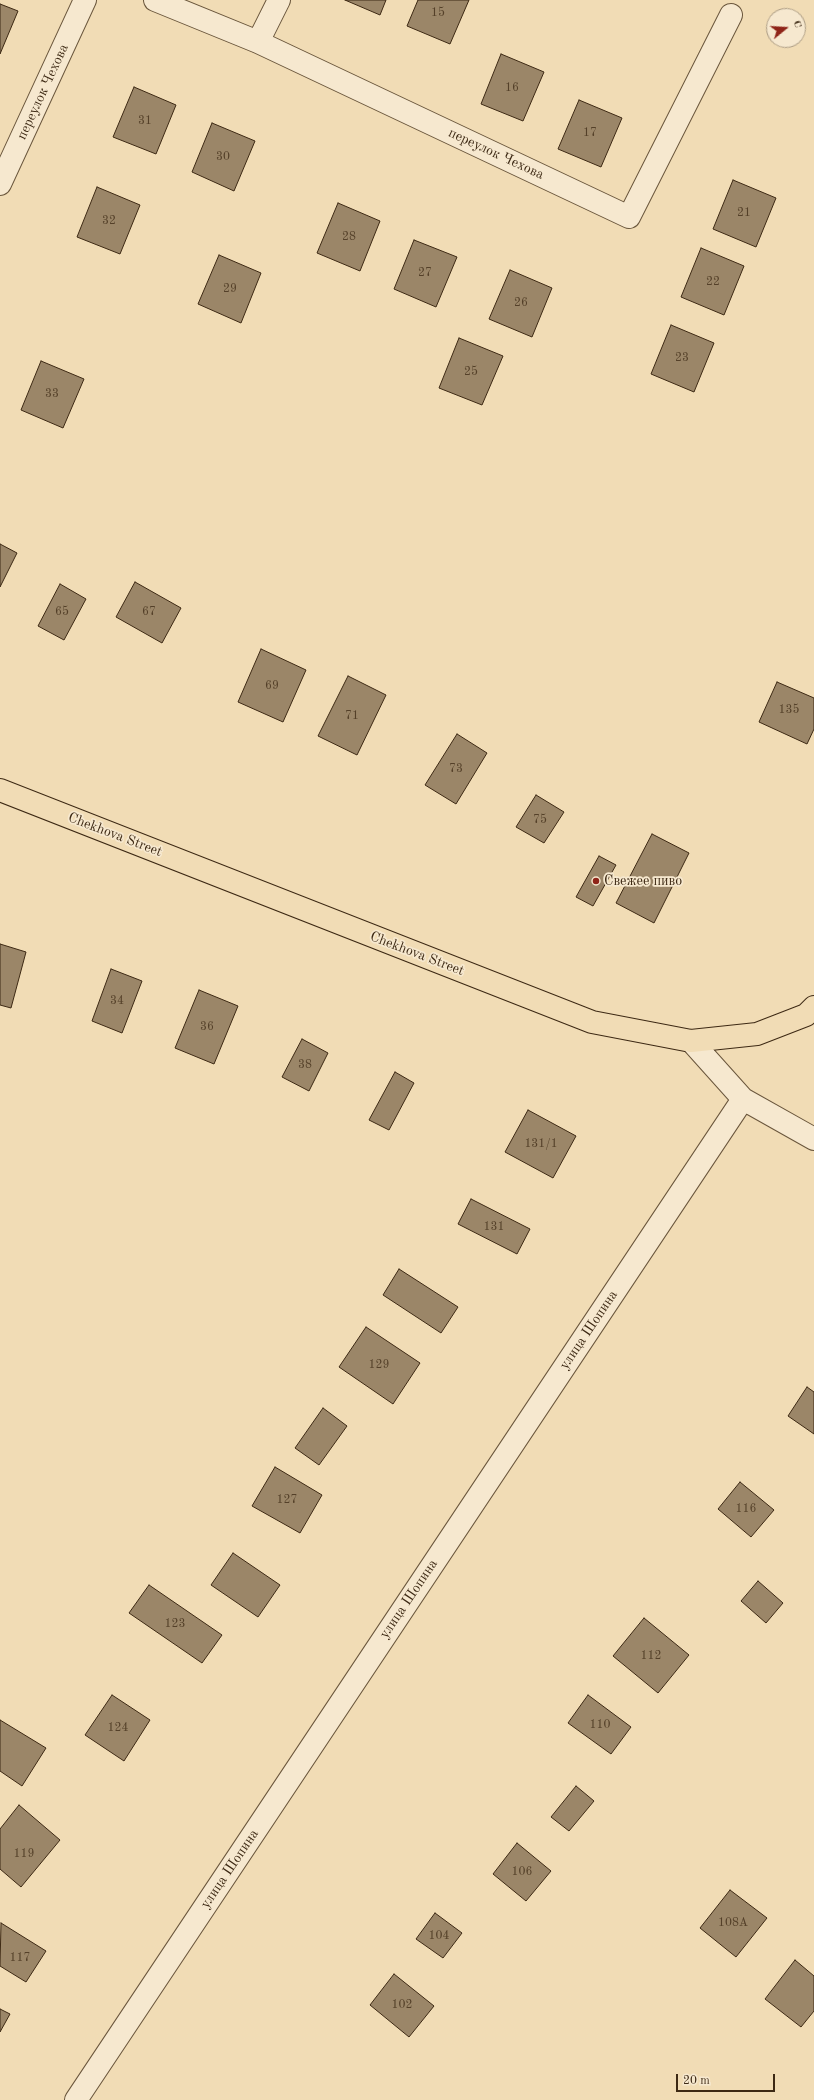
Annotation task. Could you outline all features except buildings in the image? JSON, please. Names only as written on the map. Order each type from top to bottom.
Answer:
[{"type":"main road","name":"Chekhova Street","points":[[0,790],[592,1022],[691,1041]]},
{"type":"main road","points":[[691,1041],[757,1034],[806,1015],[814,1007]]},
{"type":"street","name":"переулок Чехова","points":[[0,184],[85,0]]},
{"type":"street","name":"переулок Чехова","points":[[155,0],[258,42],[629,217],[731,15]]},
{"type":"street","points":[[258,42],[279,0]]},
{"type":"street","points":[[691,1041],[743,1099],[814,1139]]},
{"type":"street","name":"улица Шопина","points":[[76,2100],[743,1099]]},
{"type":"place","name":"Свежее пиво","points":[[596,881]]}]
